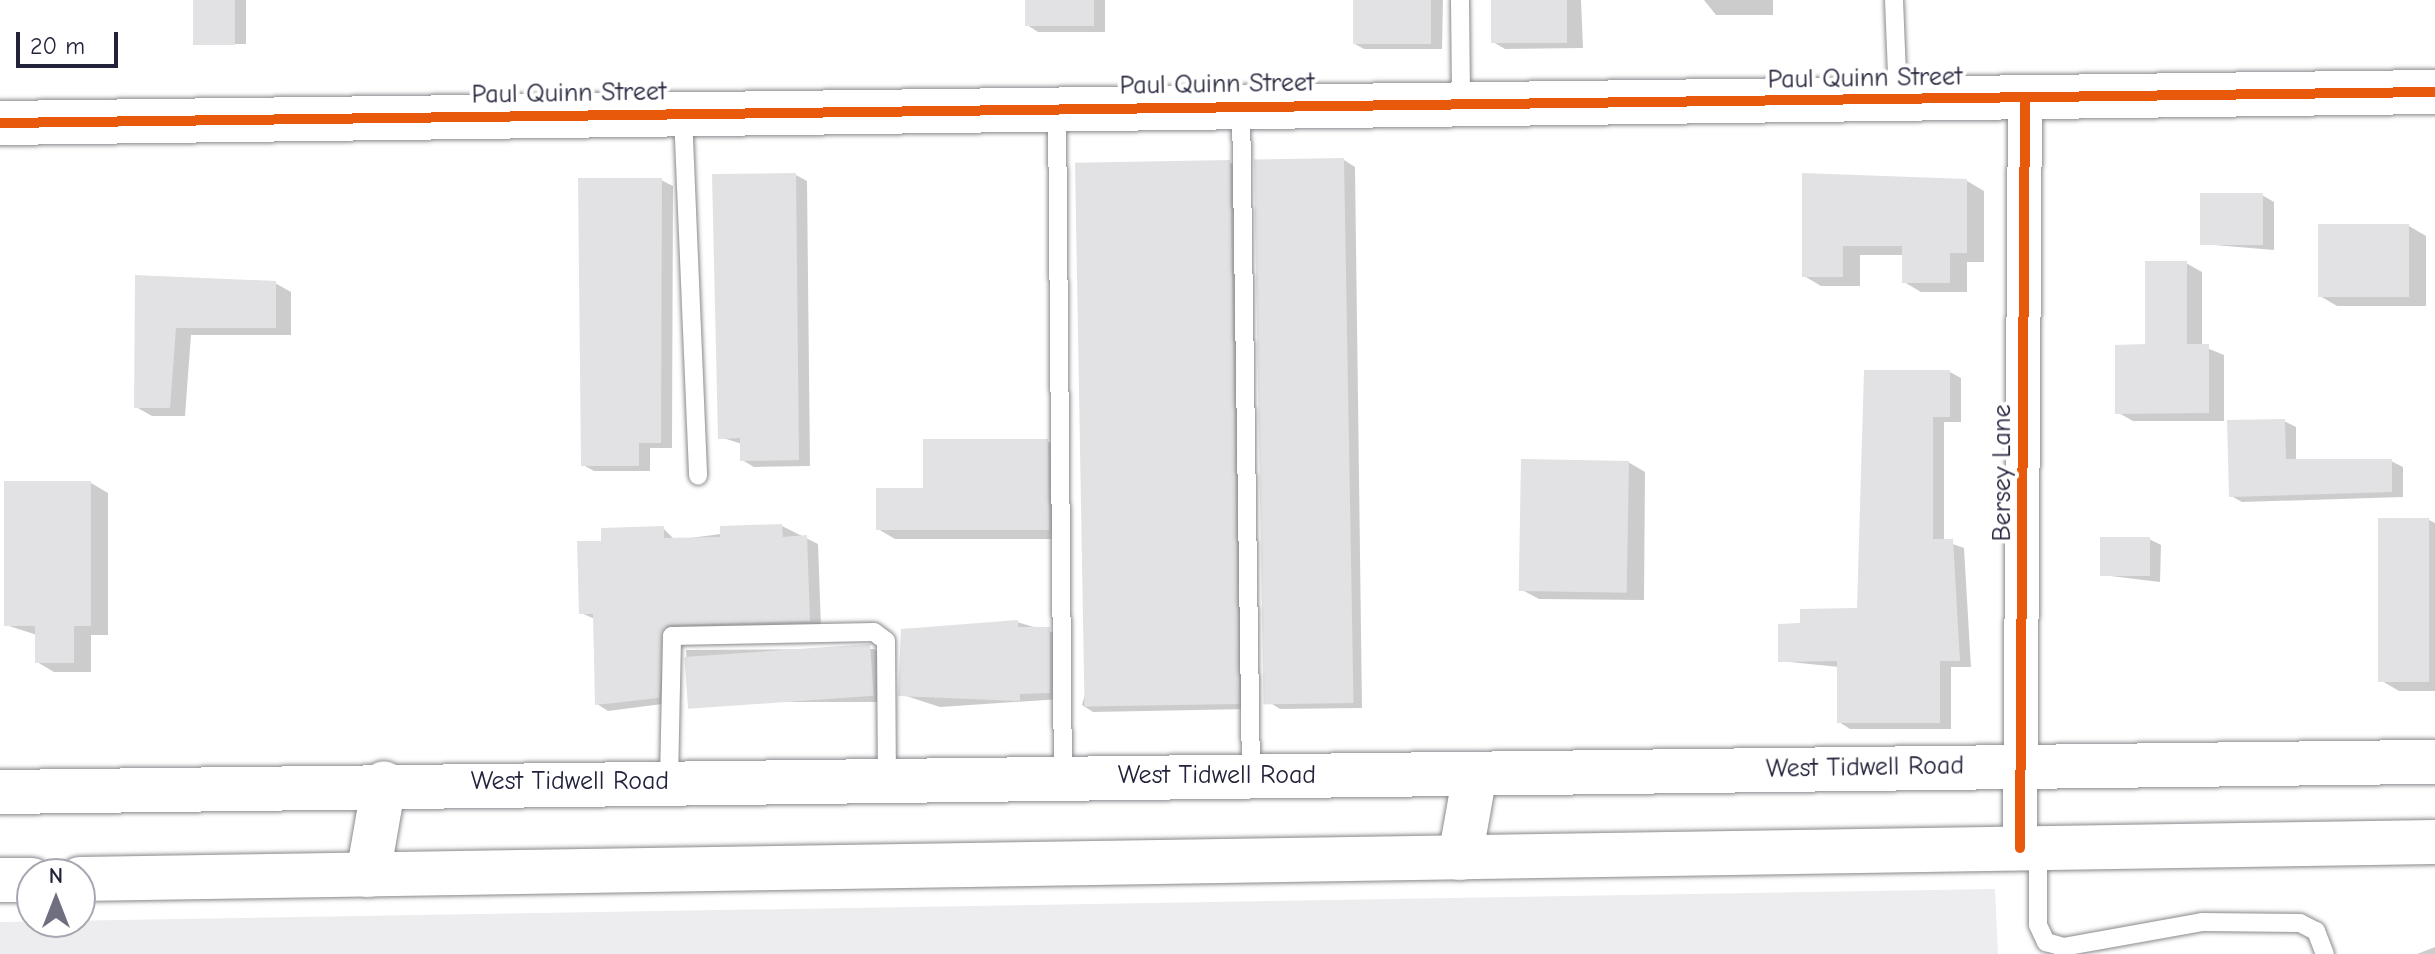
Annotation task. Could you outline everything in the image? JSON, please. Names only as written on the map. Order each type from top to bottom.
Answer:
[{"type":"main road","name":"Paul Quinn Street","points":[[0,123],[2435,92]]},
{"type":"main road","name":"West Tidwell Road","points":[[0,792],[384,783],[2435,762]]},
{"type":"main road","points":[[1460,858],[1475,774]]},
{"type":"main road","points":[[368,875],[384,783]]},
{"type":"main road","points":[[96,879],[2435,842]]},
{"type":"street","name":"Bersey Lane","points":[[2025,99],[2025,766],[2029,847]]},
{"type":"lane","points":[[1460,0],[1461,104]]},
{"type":"lane","points":[[1894,0],[1898,101]]},
{"type":"lane","points":[[1241,107],[1251,776]]},
{"type":"lane","points":[[1057,109],[1063,777]]},
{"type":"lane","points":[[683,115],[698,476]]},
{"type":"lane","points":[[669,781],[672,636],[874,632],[886,641],[887,779]]},
{"type":"lane","points":[[2029,847],[2038,925],[2046,942],[2063,947],[2202,922],[2300,923],[2316,931],[2325,954]]},
{"type":"shaded area","points":[[1995,889],[1998,954],[0,954],[0,922],[16,922],[16,938],[96,938],[96,920]]},
{"type":"building","points":[[193,0],[235,0],[235,45],[193,45]]},
{"type":"building","points":[[1025,0],[1094,0],[1094,26],[1025,26]]},
{"type":"building","points":[[1353,0],[1431,0],[1431,44],[1353,44]]},
{"type":"building","points":[[1491,0],[1567,0],[1567,43],[1491,43]]},
{"type":"building","points":[[1344,158],[1354,703],[1264,704],[1254,160]]},
{"type":"building","points":[[1230,160],[1239,704],[1085,707],[1075,163]]},
{"type":"building","points":[[796,173],[799,460],[740,461],[740,438],[718,439],[712,174]]},
{"type":"building","points":[[1802,173],[1967,179],[1967,253],[1950,253],[1950,283],[1902,283],[1902,246],[1843,246],[1843,277],[1802,277]]},
{"type":"building","points":[[578,178],[662,178],[661,443],[639,443],[639,466],[581,466]]},
{"type":"building","points":[[2200,193],[2263,193],[2263,245],[2200,245]]},
{"type":"building","points":[[2318,224],[2409,224],[2409,297],[2318,297]]},
{"type":"building","points":[[2145,261],[2187,261],[2187,344],[2209,344],[2209,413],[2115,414],[2115,345],[2145,344]]},
{"type":"building","points":[[135,275],[276,281],[276,328],[176,328],[170,408],[134,408]]},
{"type":"building","points":[[1864,370],[1950,370],[1950,417],[1933,417],[1933,539],[1953,539],[1960,661],[1940,661],[1940,723],[1837,723],[1837,661],[1778,662],[1778,624],[1800,623],[1800,609],[1857,608]]},
{"type":"building","points":[[2285,419],[2286,459],[2392,459],[2392,492],[2229,497],[2227,420]]},
{"type":"building","points":[[923,439],[1048,439],[1049,530],[876,530],[876,488],[923,488]]},
{"type":"building","points":[[1521,459],[1629,461],[1627,593],[1519,591]]},
{"type":"building","points":[[4,481],[91,481],[91,626],[74,626],[74,663],[35,663],[35,626],[4,626]]},
{"type":"building","points":[[2378,518],[2429,518],[2429,682],[2378,682]]},
{"type":"building","points":[[782,524],[783,537],[807,535],[810,621],[667,625],[659,698],[595,705],[593,614],[579,614],[577,541],[601,541],[601,528],[664,526],[664,538],[720,537],[720,526]]},
{"type":"building","points":[[2100,537],[2150,537],[2150,576],[2100,576]]},
{"type":"building","points":[[1018,620],[1018,627],[1050,627],[1050,693],[1020,694],[1020,701],[898,696],[901,629]]},
{"type":"building","points":[[870,644],[874,696],[688,709],[684,657]]},
{"type":"cycle path","points":[[0,123],[2435,92]]},
{"type":"cycle path","points":[[2020,848],[2025,99]]}]
